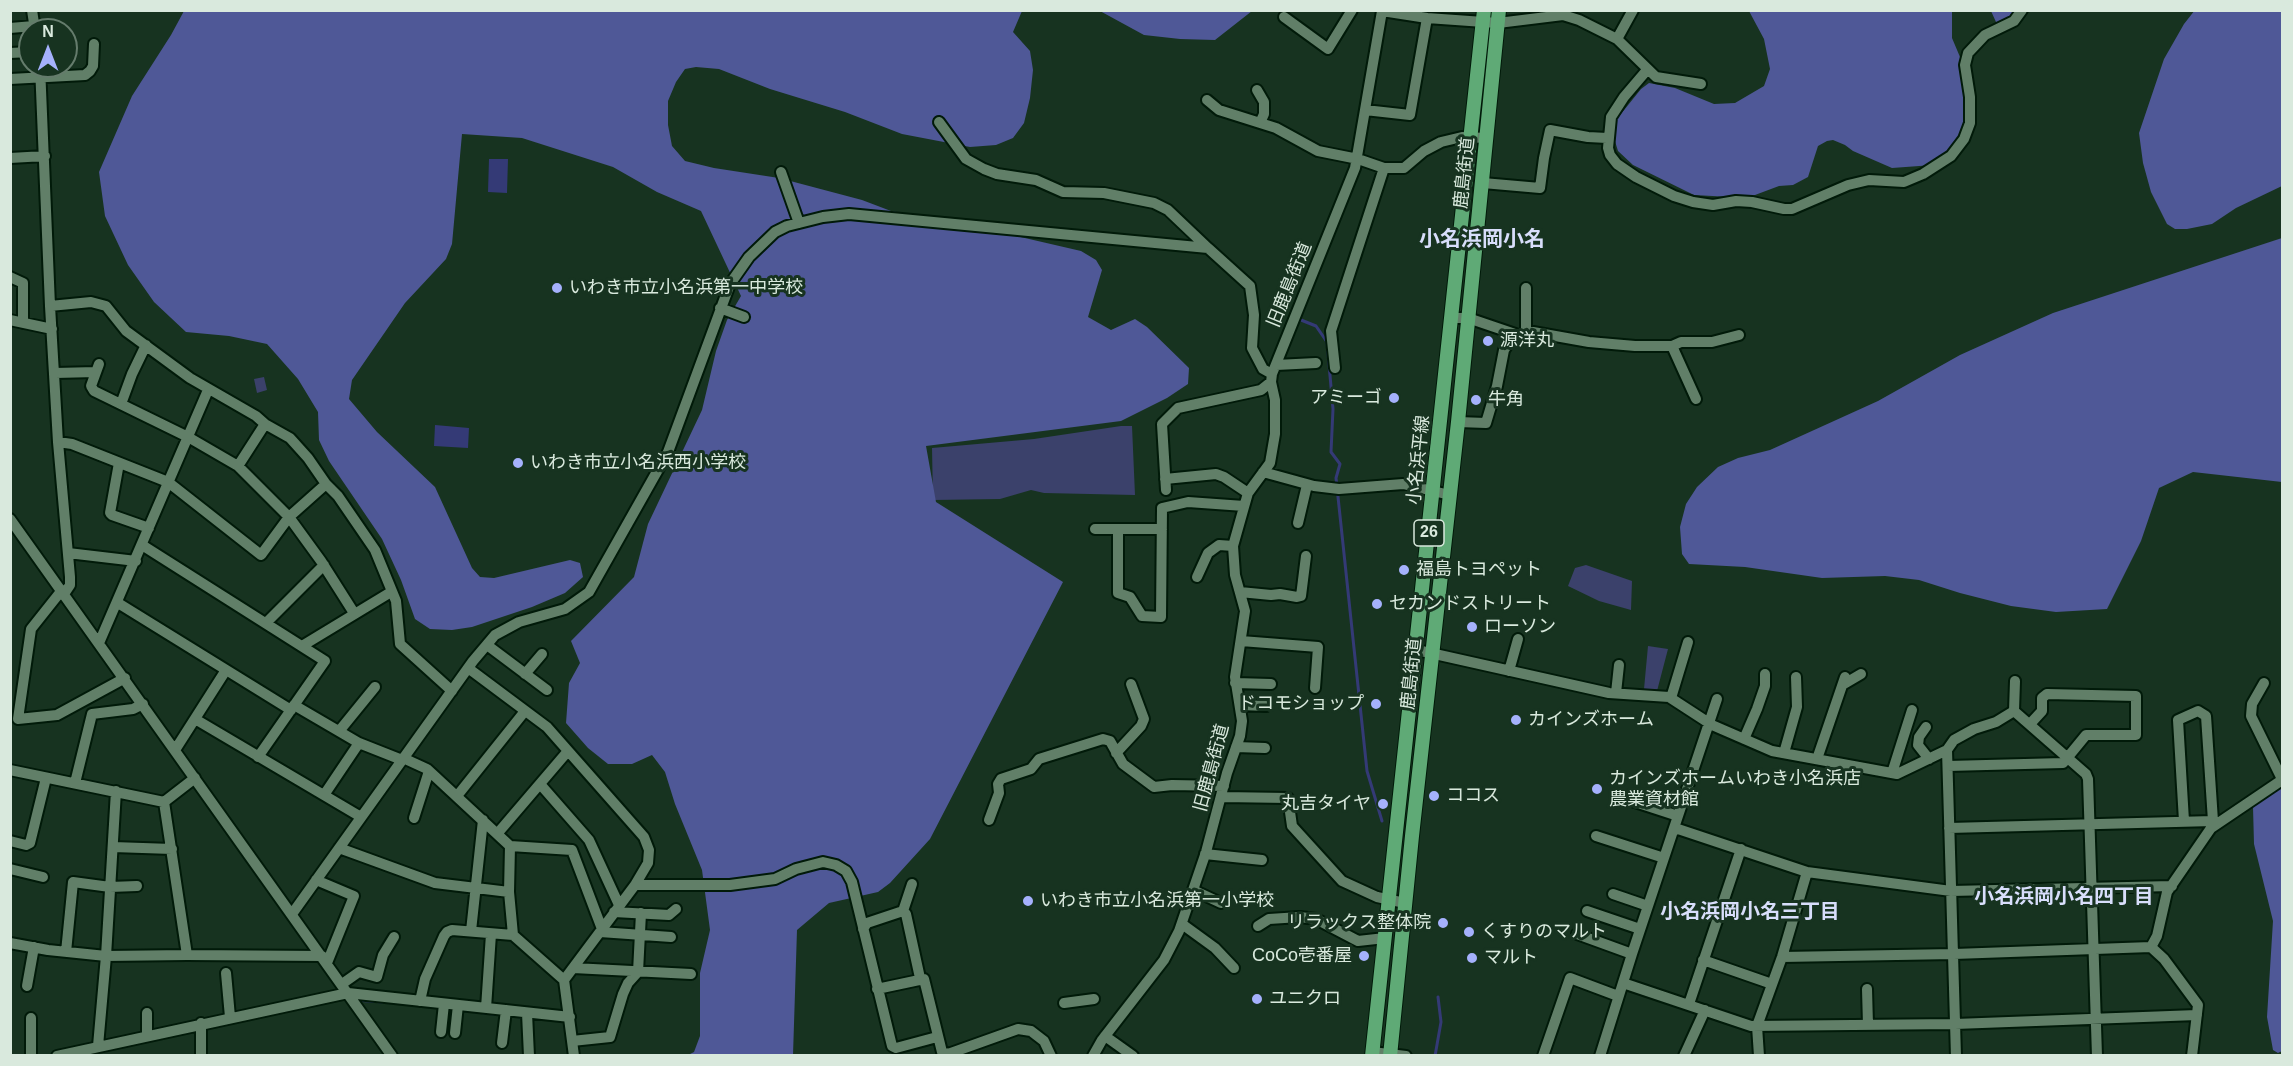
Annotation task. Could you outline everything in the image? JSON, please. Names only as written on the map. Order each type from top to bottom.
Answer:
[{"type":"main road","name":"小名浜平線","points":[[1372,1054],[1484,16]]},
{"type":"main road","name":"鹿島街道","points":[[1390,1054],[1483,183],[1498,17]]},
{"type":"street","points":[[1284,17],[1328,49],[1352,10]]},
{"type":"street","points":[[1647,70],[1615,108],[1611,117],[1607,138],[1610,155],[1617,164],[1636,177],[1674,196],[1704,205],[1744,201],[1792,209],[1848,185],[1869,180],[1904,182],[1928,171],[1957,149],[1970,123],[1970,97],[1965,65],[1968,53],[1985,35],[2014,21],[2022,10]]},
{"type":"street","points":[[1381,11],[1401,12],[1427,18],[1563,15],[1579,20],[1617,39],[1656,77],[1701,84]]},
{"type":"street","name":"旧鹿島街道","points":[[1093,1056],[1105,1036],[1164,960],[1182,924],[1206,854],[1236,747],[1242,721],[1241,705],[1235,683],[1245,611],[1235,575],[1233,546],[1248,493],[1270,463],[1275,434],[1273,374],[1358,159],[1381,11]]},
{"type":"street","points":[[1617,39],[1634,11]]},
{"type":"street","points":[[1365,110],[1410,115],[1427,18]]},
{"type":"street","points":[[78,75],[90,72],[93,66],[94,44]]},
{"type":"street","points":[[10,79],[42,78],[50,306],[70,585],[31,629],[18,719],[57,715],[124,678]]},
{"type":"street","points":[[1257,90],[1264,102],[1264,114],[1260,123]]},
{"type":"street","points":[[1207,100],[1219,110],[1276,128],[1318,151],[1358,159],[1384,168],[1404,168],[1424,151],[1441,142],[1462,137],[1487,138]]},
{"type":"street","points":[[939,122],[966,159],[997,174],[1036,180],[1064,192],[1104,192],[1154,204],[1168,210],[1250,286],[1254,315],[1252,348],[1263,369],[1273,374]]},
{"type":"street","points":[[1483,183],[1540,188],[1550,130],[1588,138],[1607,138]]},
{"type":"street","points":[[10,158],[45,156]]},
{"type":"street","points":[[1335,368],[1331,331],[1384,168]]},
{"type":"street","points":[[781,172],[799,223]]},
{"type":"street","points":[[292,914],[468,669],[495,635],[519,622],[565,609],[590,591],[668,452],[730,284],[748,257],[775,232],[823,217],[849,214],[1208,248]]},
{"type":"street","points":[[10,276],[23,283],[23,322]]},
{"type":"street","points":[[1458,422],[1486,423],[1497,386],[1504,350],[1508,344],[1522,334],[1526,288]]},
{"type":"street","points":[[50,306],[91,302],[106,306],[126,331],[208,390],[256,416],[265,424],[290,438],[338,496],[375,550],[396,601],[400,644],[452,691]]},
{"type":"street","points":[[720,308],[744,317]]},
{"type":"street","points":[[1452,318],[1468,318],[1522,334],[1540,333],[1590,342],[1635,346],[1672,346],[1681,342],[1712,342],[1739,335]]},
{"type":"street","points":[[10,320],[52,329]]},
{"type":"street","points":[[121,404],[146,345]]},
{"type":"street","points":[[1672,346],[1696,399]]},
{"type":"street","points":[[1248,493],[1216,474],[1166,484],[1162,424],[1178,408],[1261,390],[1273,374],[1316,363]]},
{"type":"street","points":[[55,373],[98,368],[91,386],[94,391],[188,436],[238,466],[289,517],[324,565],[354,614]]},
{"type":"street","points":[[99,643],[208,390]]},
{"type":"street","points":[[238,466],[265,424]]},
{"type":"street","points":[[58,442],[72,444],[168,482],[261,555],[289,517],[326,484]]},
{"type":"street","points":[[119,463],[110,513],[149,528]]},
{"type":"street","points":[[1263,472],[1307,485],[1336,489],[1403,484],[1450,495]]},
{"type":"street","points":[[1298,523],[1307,485]]},
{"type":"street","points":[[1118,529],[1118,593],[1130,597],[1142,616],[1161,617],[1162,508],[1188,502],[1244,506]]},
{"type":"street","points":[[10,519],[392,1056]]},
{"type":"street","points":[[1095,529],[1162,529]]},
{"type":"street","points":[[142,545],[325,661],[258,757]]},
{"type":"street","points":[[1197,577],[1208,553],[1219,545],[1233,546]]},
{"type":"street","points":[[68,553],[136,561]]},
{"type":"street","points":[[1240,591],[1301,596],[1306,556]]},
{"type":"street","points":[[266,623],[324,565]]},
{"type":"street","points":[[302,646],[391,591]]},
{"type":"street","points":[[118,603],[226,670],[292,707],[340,730],[359,743],[429,771],[510,846],[572,850],[601,931]]},
{"type":"street","points":[[1509,671],[1518,639]]},
{"type":"street","points":[[1241,640],[1318,647],[1315,688]]},
{"type":"street","points":[[1671,698],[1688,642]]},
{"type":"street","points":[[487,645],[547,690]]},
{"type":"street","points":[[1417,650],[1616,693],[1671,698],[1709,722],[1772,751],[1892,773],[1901,773],[1947,750],[1954,740],[1974,729],[1996,722],[2014,711]]},
{"type":"street","points":[[525,674],[542,654]]},
{"type":"street","points":[[1616,693],[1619,665]]},
{"type":"street","points":[[468,669],[547,727],[647,841],[648,863],[635,885],[564,980]]},
{"type":"street","points":[[175,750],[226,670]]},
{"type":"street","points":[[1744,739],[1760,700],[1765,674]]},
{"type":"street","points":[[1816,759],[1844,681],[1861,674]]},
{"type":"street","points":[[1784,753],[1797,707],[1796,677]]},
{"type":"street","points":[[2014,711],[2015,681]]},
{"type":"street","points":[[1235,683],[1271,684]]},
{"type":"street","points":[[2151,947],[2157,936],[2167,892],[2212,824],[2283,779],[2251,716],[2252,704],[2264,683]]},
{"type":"street","points":[[1116,753],[1141,726],[1144,719],[1131,684]]},
{"type":"street","points":[[340,730],[375,687]]},
{"type":"street","points":[[1948,766],[2063,763],[2086,735],[2136,735],[2136,696],[2047,694],[2042,698],[2042,711],[2030,724]]},
{"type":"street","points":[[1600,1056],[1717,699]]},
{"type":"street","points":[[75,783],[92,714],[134,709],[142,704]]},
{"type":"street","points":[[1241,705],[1266,706]]},
{"type":"street","points":[[1892,773],[1912,710]]},
{"type":"street","points":[[457,796],[525,711]]},
{"type":"street","points":[[2014,711],[2086,774],[2088,779],[2097,1056]]},
{"type":"street","points":[[2184,821],[2178,720],[2198,711],[2206,716],[2212,824]]},
{"type":"street","points":[[195,719],[361,817]]},
{"type":"street","points":[[1926,727],[1919,737],[1918,745],[1929,759]]},
{"type":"street","points":[[989,820],[999,793],[998,784],[1001,778],[1031,769],[1040,759],[1103,739],[1110,741],[1123,764],[1154,787],[1172,785],[1288,798],[1292,826],[1342,881],[1377,897],[1405,903]]},
{"type":"street","points":[[324,795],[359,743]]},
{"type":"street","points":[[1236,747],[1265,748]]},
{"type":"street","points":[[1947,750],[1956,1056]]},
{"type":"street","points":[[497,834],[568,751]]},
{"type":"street","points":[[10,770],[165,802]]},
{"type":"street","points":[[414,818],[429,771]]},
{"type":"street","points":[[10,842],[26,845],[30,843],[46,778]]},
{"type":"street","points":[[165,802],[195,778]]},
{"type":"street","points":[[540,784],[589,840],[617,909]]},
{"type":"street","points":[[98,1046],[116,791]]},
{"type":"street","points":[[1626,799],[1678,816]]},
{"type":"street","points":[[165,802],[187,955]]},
{"type":"street","points":[[471,931],[483,820]]},
{"type":"street","points":[[1949,828],[2184,821],[2212,824]]},
{"type":"street","points":[[1675,828],[1807,872],[1951,891],[2172,886]]},
{"type":"street","points":[[1596,836],[1664,858]]},
{"type":"street","points":[[510,846],[509,892],[513,935]]},
{"type":"street","points":[[113,847],[172,849]]},
{"type":"street","points":[[339,848],[435,883],[509,892]]},
{"type":"street","points":[[1689,1004],[1741,849]]},
{"type":"street","points":[[1206,854],[1262,860]]},
{"type":"street","points":[[635,885],[730,885],[775,879],[796,869],[823,862],[836,865],[846,871],[852,882],[892,1046],[896,1048],[937,1037]]},
{"type":"street","points":[[10,869],[43,877]]},
{"type":"street","points":[[1759,1056],[1757,1026],[1782,957],[1807,872]]},
{"type":"street","points":[[316,880],[354,896],[325,960]]},
{"type":"street","points":[[66,952],[73,882],[110,887],[137,886]]},
{"type":"street","points":[[903,911],[912,884]]},
{"type":"street","points":[[1193,890],[1221,903]]},
{"type":"street","points":[[1613,894],[1648,906]]},
{"type":"street","points":[[617,909],[669,915],[676,909]]},
{"type":"street","points":[[863,930],[867,922],[903,911]]},
{"type":"street","points":[[903,911],[906,914],[920,978],[924,979],[942,1052],[948,1054],[1018,1029],[1031,1031],[1044,1041],[1051,1056]]},
{"type":"street","points":[[1587,911],[1640,929]]},
{"type":"street","points":[[573,1041],[610,1037],[625,989],[638,972],[641,913]]},
{"type":"street","points":[[1258,926],[1269,919],[1300,917],[1316,919],[1358,941],[1385,938]]},
{"type":"street","points":[[1182,924],[1215,948],[1234,968]]},
{"type":"street","points":[[420,1001],[425,979],[444,936],[452,930],[513,935],[564,980],[574,1056]]},
{"type":"street","points":[[601,931],[671,937]]},
{"type":"street","points":[[486,1008],[491,934]]},
{"type":"street","points":[[1577,934],[1632,954]]},
{"type":"street","points":[[345,989],[359,972],[377,977],[383,955],[394,937]]},
{"type":"street","points":[[10,943],[106,956],[187,955],[325,960]]},
{"type":"street","points":[[27,986],[34,947]]},
{"type":"street","points":[[1782,957],[2151,947],[2164,958],[2199,1005],[2192,1056]]},
{"type":"street","points":[[1703,960],[1772,984]]},
{"type":"street","points":[[573,968],[691,974]]},
{"type":"street","points":[[226,973],[230,1017]]},
{"type":"street","points":[[877,988],[920,978]]},
{"type":"street","points":[[1543,1056],[1570,978],[1618,996]]},
{"type":"street","points":[[1623,983],[1750,1026],[1955,1024],[2197,1015]]},
{"type":"street","points":[[57,1056],[345,989],[444,1004],[570,1017]]},
{"type":"street","points":[[1867,989],[1868,1025]]},
{"type":"street","points":[[1064,1003],[1094,999]]},
{"type":"street","points":[[441,1032],[444,1004]]},
{"type":"street","points":[[455,1033],[458,1005]]},
{"type":"street","points":[[502,1043],[506,1010]]},
{"type":"street","points":[[1684,1056],[1705,1010]]},
{"type":"street","points":[[147,1013],[147,1035]]},
{"type":"street","points":[[528,1013],[530,1056]]},
{"type":"street","points":[[31,1018],[31,1056]]},
{"type":"street","points":[[201,1023],[201,1056]]},
{"type":"street","points":[[1105,1036],[1133,1056]]},
{"type":"street","points":[[1372,1054],[1406,1056]]},
{"type":"shaded area","points":[[2195,10],[2282,11],[2282,186],[2236,208],[2212,224],[2175,229],[2167,224],[2151,192],[2143,163],[2139,133],[2164,59],[2184,24]]},
{"type":"shaded area","points":[[184,11],[1022,11],[1013,32],[1030,51],[1033,70],[1030,98],[1024,123],[1013,138],[996,145],[970,147],[902,134],[719,69],[696,67],[685,69],[676,82],[668,101],[668,125],[672,146],[685,161],[779,178],[862,200],[891,211],[960,223],[1081,251],[1096,260],[1102,270],[1088,317],[1111,330],[1135,319],[1147,327],[1189,368],[1188,384],[1167,398],[1121,421],[926,446],[936,502],[1063,582],[930,839],[890,883],[878,892],[829,903],[797,930],[793,1055],[688,1055],[694,1052],[700,1036],[700,973],[710,930],[702,870],[675,804],[665,772],[652,755],[632,764],[608,764],[588,748],[566,723],[569,683],[580,663],[571,641],[634,577],[648,524],[702,410],[716,351],[727,320],[741,296],[701,211],[657,192],[613,167],[522,138],[462,134],[452,244],[446,259],[405,303],[352,380],[349,399],[377,432],[435,487],[472,568],[480,577],[494,578],[570,560],[580,563],[583,577],[565,593],[532,607],[472,627],[452,630],[430,629],[415,619],[401,580],[382,539],[329,461],[319,440],[318,412],[298,379],[267,344],[229,336],[186,332],[154,302],[128,265],[105,216],[99,172],[132,96]]},
{"type":"shaded area","points":[[1100,11],[1252,11],[1215,40],[1144,35]]},
{"type":"shaded area","points":[[1749,11],[1952,11],[1952,38],[1960,57],[1967,98],[1965,125],[1957,146],[1933,165],[1892,168],[1833,140],[1827,141],[1818,146],[1808,177],[1793,185],[1779,186],[1755,195],[1731,197],[1694,195],[1633,165],[1618,151],[1614,138],[1616,120],[1641,89],[1649,83],[1675,88],[1714,104],[1735,103],[1764,86],[1770,69],[1764,39]]},
{"type":"shaded area","points":[[1991,11],[2016,11],[2004,23],[1996,22]]},
{"type":"shaded area","points":[[489,159],[508,159],[507,193],[488,192]]},
{"type":"shaded area","points":[[2282,238],[2282,482],[2193,472],[2159,488],[2141,541],[2107,609],[2056,612],[2011,606],[1919,580],[1885,576],[1822,578],[1745,567],[1689,564],[1682,554],[1680,527],[1686,504],[1697,487],[1718,467],[1738,458],[1770,450],[1878,401],[1960,355],[2053,313]]},
{"type":"shaded area","points":[[264,377],[267,390],[257,393],[254,379]]},
{"type":"shaded area","points":[[435,425],[469,428],[468,448],[434,446]]},
{"type":"shaded area","points":[[1132,426],[1135,495],[1044,493],[1031,490],[1000,499],[933,500],[932,448],[1034,439]]},
{"type":"shaded area","points":[[1586,565],[1632,581],[1631,610],[1599,601],[1568,586],[1575,568]]},
{"type":"shaded area","points":[[1648,646],[1668,649],[1657,691],[1644,689]]},
{"type":"shaded area","points":[[2282,774],[2282,1051],[2278,1053],[2273,1050],[2267,1017],[2273,921],[2254,844],[2253,807],[2271,780]]},
{"type":"waterway","points":[[1301,320],[1316,326],[1327,342],[1333,409],[1331,452],[1340,464],[1336,478],[1367,771],[1382,821]]},
{"type":"waterway","points":[[1435,1056],[1441,1022],[1438,997]]},
{"type":"waterway","points":[[356,1000],[383,1002]]},
{"type":"waterway","points":[[461,1010],[502,1015]]},
{"type":"waterway","points":[[508,1016],[526,1017]]},
{"type":"waterway","points":[[85,1056],[95,1053]]},
{"type":"place","name":"いわき市立小名浜第一中学校","points":[[557,288]]},
{"type":"place","name":"源洋丸","points":[[1488,341]]},
{"type":"place","name":"アミーゴ","points":[[1394,398]]},
{"type":"place","name":"牛角","points":[[1476,400]]},
{"type":"place","name":"いわき市立小名浜西小学校","points":[[518,463]]},
{"type":"place","name":"福島トヨペット","points":[[1404,570]]},
{"type":"place","name":"セカンドストリート","points":[[1377,604]]},
{"type":"place","name":"ローソン","points":[[1472,627]]},
{"type":"place","name":"ドコモショップ","points":[[1376,704]]},
{"type":"place","name":"カインズホーム","points":[[1516,720]]},
{"type":"place","name":"カインズホームいわき小名浜店 農業資材館","points":[[1597,789]]},
{"type":"place","name":"ココス","points":[[1434,796]]},
{"type":"place","name":"丸吉タイヤ","points":[[1383,804]]},
{"type":"place","name":"いわき市立小名浜第一小学校","points":[[1028,901]]},
{"type":"place","name":"リラックス整体院","points":[[1443,923]]},
{"type":"place","name":"くすりのマルト","points":[[1469,932]]},
{"type":"place","name":"CoCo壱番屋","points":[[1364,956]]},
{"type":"place","name":"マルト","points":[[1472,958]]},
{"type":"place","name":"ユニクロ","points":[[1257,999]]},
{"type":"district","name":"小名浜岡小名","points":[[1482,240]]},
{"type":"district","name":"小名浜岡小名四丁目","points":[[2064,897]]},
{"type":"district","name":"小名浜岡小名三丁目","points":[[1750,912]]}]
